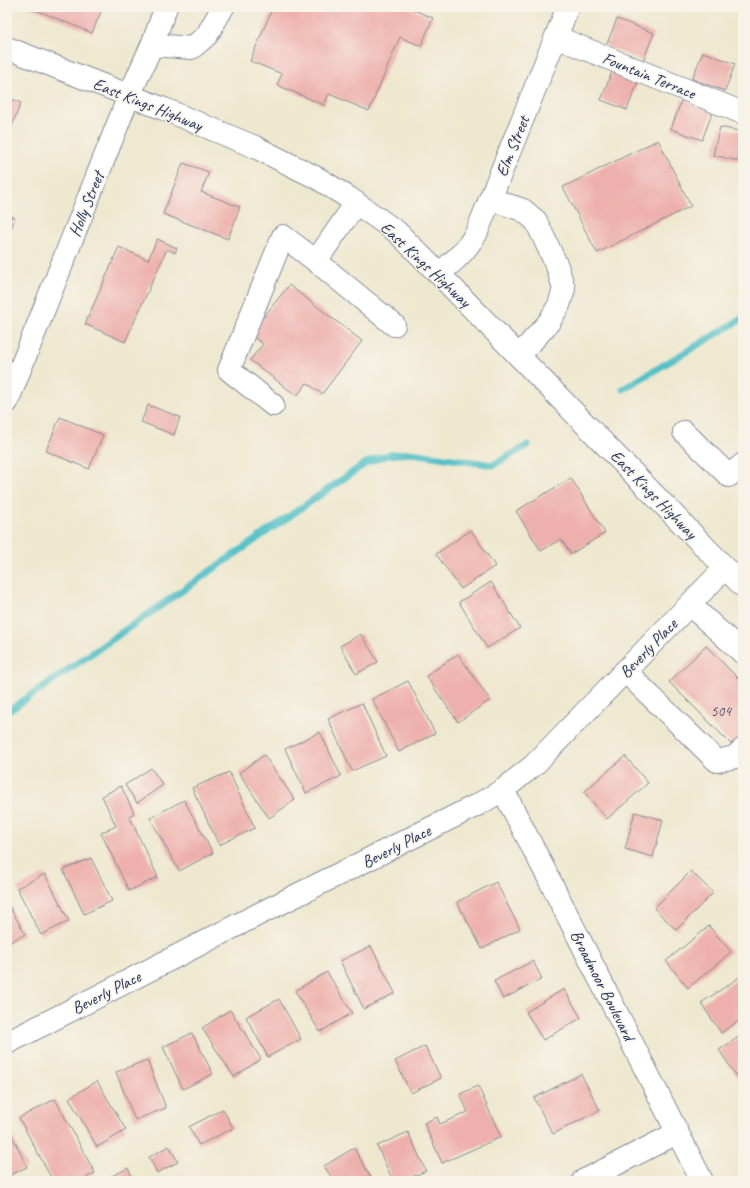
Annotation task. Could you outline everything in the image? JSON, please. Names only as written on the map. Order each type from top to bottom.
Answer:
[{"type":"street","name":"Holly Street","points":[[7,402],[129,96],[152,45],[166,7]]},
{"type":"street","points":[[152,45],[192,48],[207,35],[222,7]]},
{"type":"street","name":"Elm Street","points":[[438,273],[451,265],[469,245],[476,234],[568,7]]},
{"type":"street","name":"Fountain Terrace","points":[[556,37],[743,112]]},
{"type":"street","name":"East Kings Highway","points":[[7,48],[255,147],[319,179],[397,232],[743,586]]},
{"type":"street","points":[[490,199],[523,210],[536,221],[557,266],[564,289],[560,305],[549,322],[519,356]]},
{"type":"street","points":[[316,261],[356,203]]},
{"type":"street","points":[[273,405],[229,370],[283,236],[394,325]]},
{"type":"street","points":[[684,432],[729,476],[743,464]]},
{"type":"street","name":"Beverly Place","points":[[7,1043],[247,920],[480,804],[503,790],[534,765],[725,568]]},
{"type":"street","points":[[690,605],[743,653]]},
{"type":"street","points":[[625,671],[718,761],[735,757],[743,749]]},
{"type":"street","name":"Broadmoor Boulevard","points":[[503,790],[702,1181]]},
{"type":"street","points":[[583,1181],[678,1133]]},
{"type":"building","points":[[29,7],[103,7],[92,33]]},
{"type":"building","points":[[273,7],[407,7],[433,18],[421,46],[400,37],[369,111],[329,94],[324,105],[277,85],[282,74],[250,61]]},
{"type":"building","points":[[617,19],[654,33],[643,61],[606,46]]},
{"type":"building","points":[[703,52],[735,64],[725,91],[692,79]]},
{"type":"building","points":[[613,69],[639,79],[627,110],[601,100]]},
{"type":"building","points":[[7,97],[21,103],[7,138]]},
{"type":"building","points":[[682,99],[713,111],[702,140],[671,129]]},
{"type":"building","points":[[720,127],[743,132],[743,162],[713,155]]},
{"type":"building","points":[[658,140],[691,206],[597,253],[563,187]]},
{"type":"building","points":[[183,163],[209,172],[201,192],[240,207],[228,239],[163,214]]},
{"type":"building","points":[[7,215],[15,218],[7,239]]},
{"type":"building","points":[[157,239],[177,248],[175,253],[167,249],[125,342],[85,324],[119,247],[148,260]]},
{"type":"building","points":[[289,285],[362,341],[322,394],[307,383],[297,396],[250,360],[263,344],[250,334]]},
{"type":"building","points":[[148,405],[180,417],[174,435],[141,422]]},
{"type":"building","points":[[60,417],[103,435],[89,469],[46,451]]},
{"type":"building","points":[[571,478],[605,533],[571,554],[561,539],[541,551],[516,511]]},
{"type":"building","points":[[471,530],[495,566],[461,589],[436,554]]},
{"type":"building","points":[[491,582],[520,628],[487,648],[459,602]]},
{"type":"building","points":[[361,634],[378,662],[356,674],[340,646]]},
{"type":"building","points":[[706,646],[743,683],[743,739],[734,747],[669,682]]},
{"type":"building","points":[[458,654],[490,700],[458,722],[426,676]]},
{"type":"building","points":[[408,681],[435,733],[399,752],[372,699]]},
{"type":"building","points":[[362,703],[386,756],[352,771],[328,719]]},
{"type":"building","points":[[320,732],[341,776],[306,793],[285,749]]},
{"type":"building","points":[[264,755],[295,800],[269,818],[239,773]]},
{"type":"building","points":[[625,756],[648,783],[607,819],[584,792]]},
{"type":"building","points":[[151,768],[163,785],[137,803],[125,785]]},
{"type":"building","points":[[229,772],[255,828],[219,845],[192,788]]},
{"type":"building","points":[[121,786],[134,813],[129,816],[158,877],[129,891],[101,833],[116,826],[102,796]]},
{"type":"building","points":[[184,800],[213,853],[179,871],[150,818]]},
{"type":"building","points":[[635,812],[663,820],[653,857],[625,849]]},
{"type":"building","points":[[91,858],[112,901],[84,914],[63,870]]},
{"type":"building","points":[[691,871],[713,893],[676,930],[654,908]]},
{"type":"building","points":[[45,874],[69,921],[41,935],[17,888]]},
{"type":"building","points":[[496,882],[520,929],[482,949],[457,902]]},
{"type":"building","points":[[7,902],[25,934],[7,944]]},
{"type":"building","points":[[709,926],[731,952],[688,988],[666,961]]},
{"type":"building","points":[[371,946],[395,993],[364,1009],[340,961]]},
{"type":"building","points":[[533,961],[542,979],[503,999],[494,981]]},
{"type":"building","points":[[327,972],[352,1013],[320,1032],[295,991]]},
{"type":"building","points":[[743,975],[743,1018],[721,1033],[701,1003]]},
{"type":"building","points":[[564,989],[581,1018],[543,1040],[526,1012]]},
{"type":"building","points":[[279,999],[301,1039],[268,1057],[246,1017]]},
{"type":"building","points":[[230,1010],[261,1059],[234,1077],[202,1028]]},
{"type":"building","points":[[192,1033],[213,1074],[183,1089],[163,1047]]},
{"type":"building","points":[[743,1034],[743,1075],[738,1078],[719,1050]]},
{"type":"building","points":[[425,1046],[441,1078],[411,1093],[395,1061]]},
{"type":"building","points":[[147,1060],[166,1108],[135,1120],[116,1072]]},
{"type":"building","points":[[581,1074],[600,1110],[553,1134],[534,1098]]},
{"type":"building","points":[[97,1081],[126,1130],[97,1147],[69,1098]]},
{"type":"building","points":[[478,1086],[501,1137],[442,1163],[424,1123],[437,1117],[440,1124],[468,1112],[460,1094]]},
{"type":"building","points":[[55,1099],[95,1173],[80,1181],[66,1181],[64,1178],[53,1181],[19,1118]]},
{"type":"building","points":[[223,1109],[233,1128],[199,1145],[189,1127]]},
{"type":"building","points":[[7,1125],[27,1167],[7,1177]]},
{"type":"building","points":[[408,1132],[426,1171],[402,1181],[393,1181],[377,1146]]},
{"type":"building","points":[[169,1146],[178,1162],[157,1173],[149,1157]]},
{"type":"building","points":[[354,1148],[373,1181],[334,1181],[324,1166]]},
{"type":"building","points":[[128,1168],[134,1181],[102,1181]]},
{"type":"waterway","points":[[623,389],[743,318]]},
{"type":"waterway","points":[[7,712],[366,463],[388,455],[411,453],[493,465],[528,445]]}]
